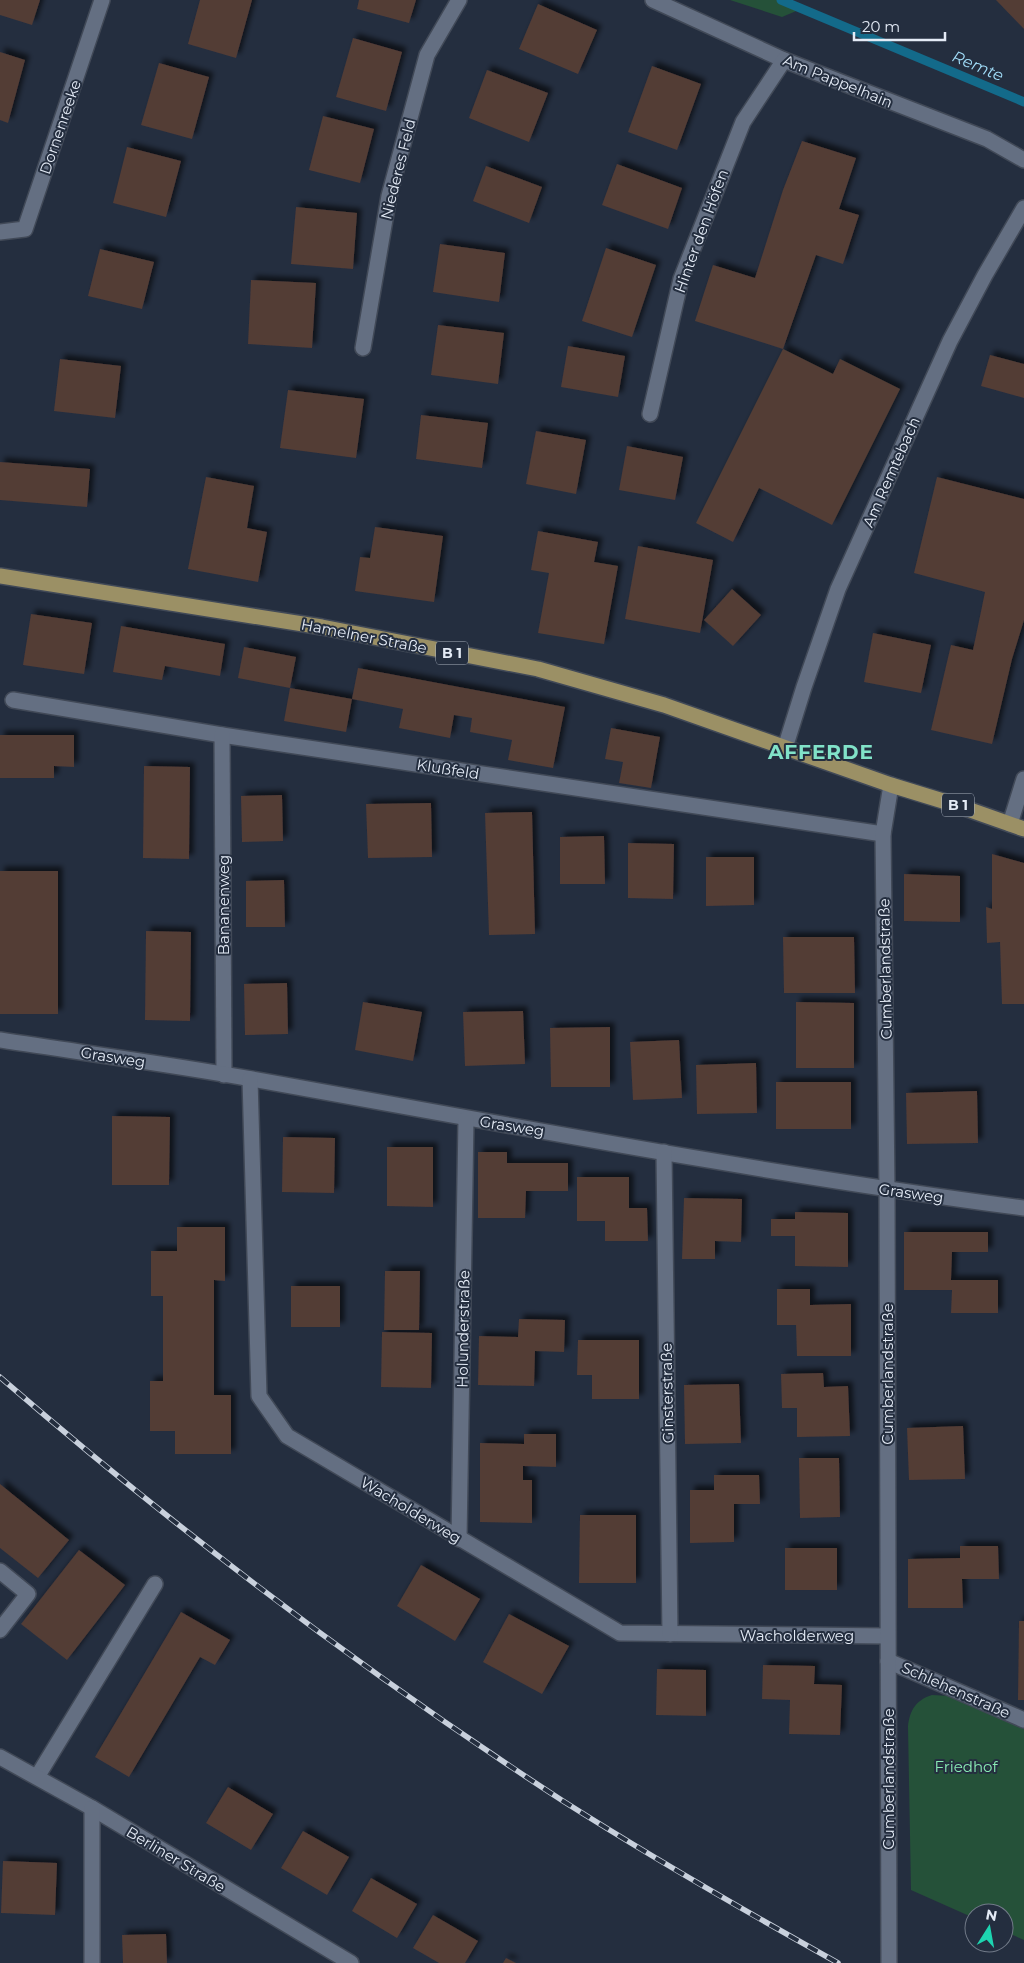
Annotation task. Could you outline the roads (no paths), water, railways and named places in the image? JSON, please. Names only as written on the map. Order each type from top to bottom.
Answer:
[{"type":"main road","name":"Hamelner Straße","points":[[0,576],[322,627],[538,670],[664,705],[891,785]]},
{"type":"main road","name":"B 1","points":[[891,785],[1017,826]]},
{"type":"street","name":"Dornenreeke","points":[[0,232],[25,229],[102,0]]},
{"type":"street","name":"Niederes Feld","points":[[363,348],[389,196],[427,55],[459,0]]},
{"type":"street","name":"Am Pappelhain","points":[[653,0],[784,60],[987,139],[1024,160]]},
{"type":"street","name":"Hinter den Höfen","points":[[650,414],[681,278],[743,122],[784,60]]},
{"type":"street","name":"Am Remtebach","points":[[785,748],[838,589],[950,341],[985,275],[1024,208]]},
{"type":"street","name":"Klußfeld","points":[[13,700],[222,735],[883,834]]},
{"type":"street","name":"Bananenweg","points":[[222,735],[224,1075]]},
{"type":"street","points":[[1017,826],[1024,779]]},
{"type":"street","name":"Cumberlandstraße","points":[[889,1963],[887,1190],[883,834],[891,785]]},
{"type":"street","name":"Grasweg","points":[[0,1040],[250,1079],[466,1119],[887,1190],[1024,1208]]},
{"type":"street","name":"Wacholderweg","points":[[250,1079],[259,1396],[287,1436],[620,1633],[887,1636]]},
{"type":"street","name":"Holunderstraße","points":[[459,1539],[466,1119]]},
{"type":"street","name":"Ginsterstraße","points":[[664,1152],[670,1634]]},
{"type":"street","points":[[0,1570],[28,1594],[0,1630]]},
{"type":"street","points":[[37,1778],[155,1584]]},
{"type":"street","name":"Schlehenstraße","points":[[888,1661],[1024,1720]]},
{"type":"street","name":"Berliner Straße","points":[[0,1757],[92,1808],[351,1963]]},
{"type":"street","points":[[92,1808],[92,1963]]},
{"type":"waterway","name":"Remte","points":[[781,0],[1024,102]]},
{"type":"railway","points":[[0,1377],[204,1545],[274,1599],[417,1702],[563,1801],[699,1884],[838,1963]]},
{"type":"district","name":"AFFERDE","points":[[821,752]]},
{"type":"park label","name":"Friedhof","points":[[966,1766]]}]
